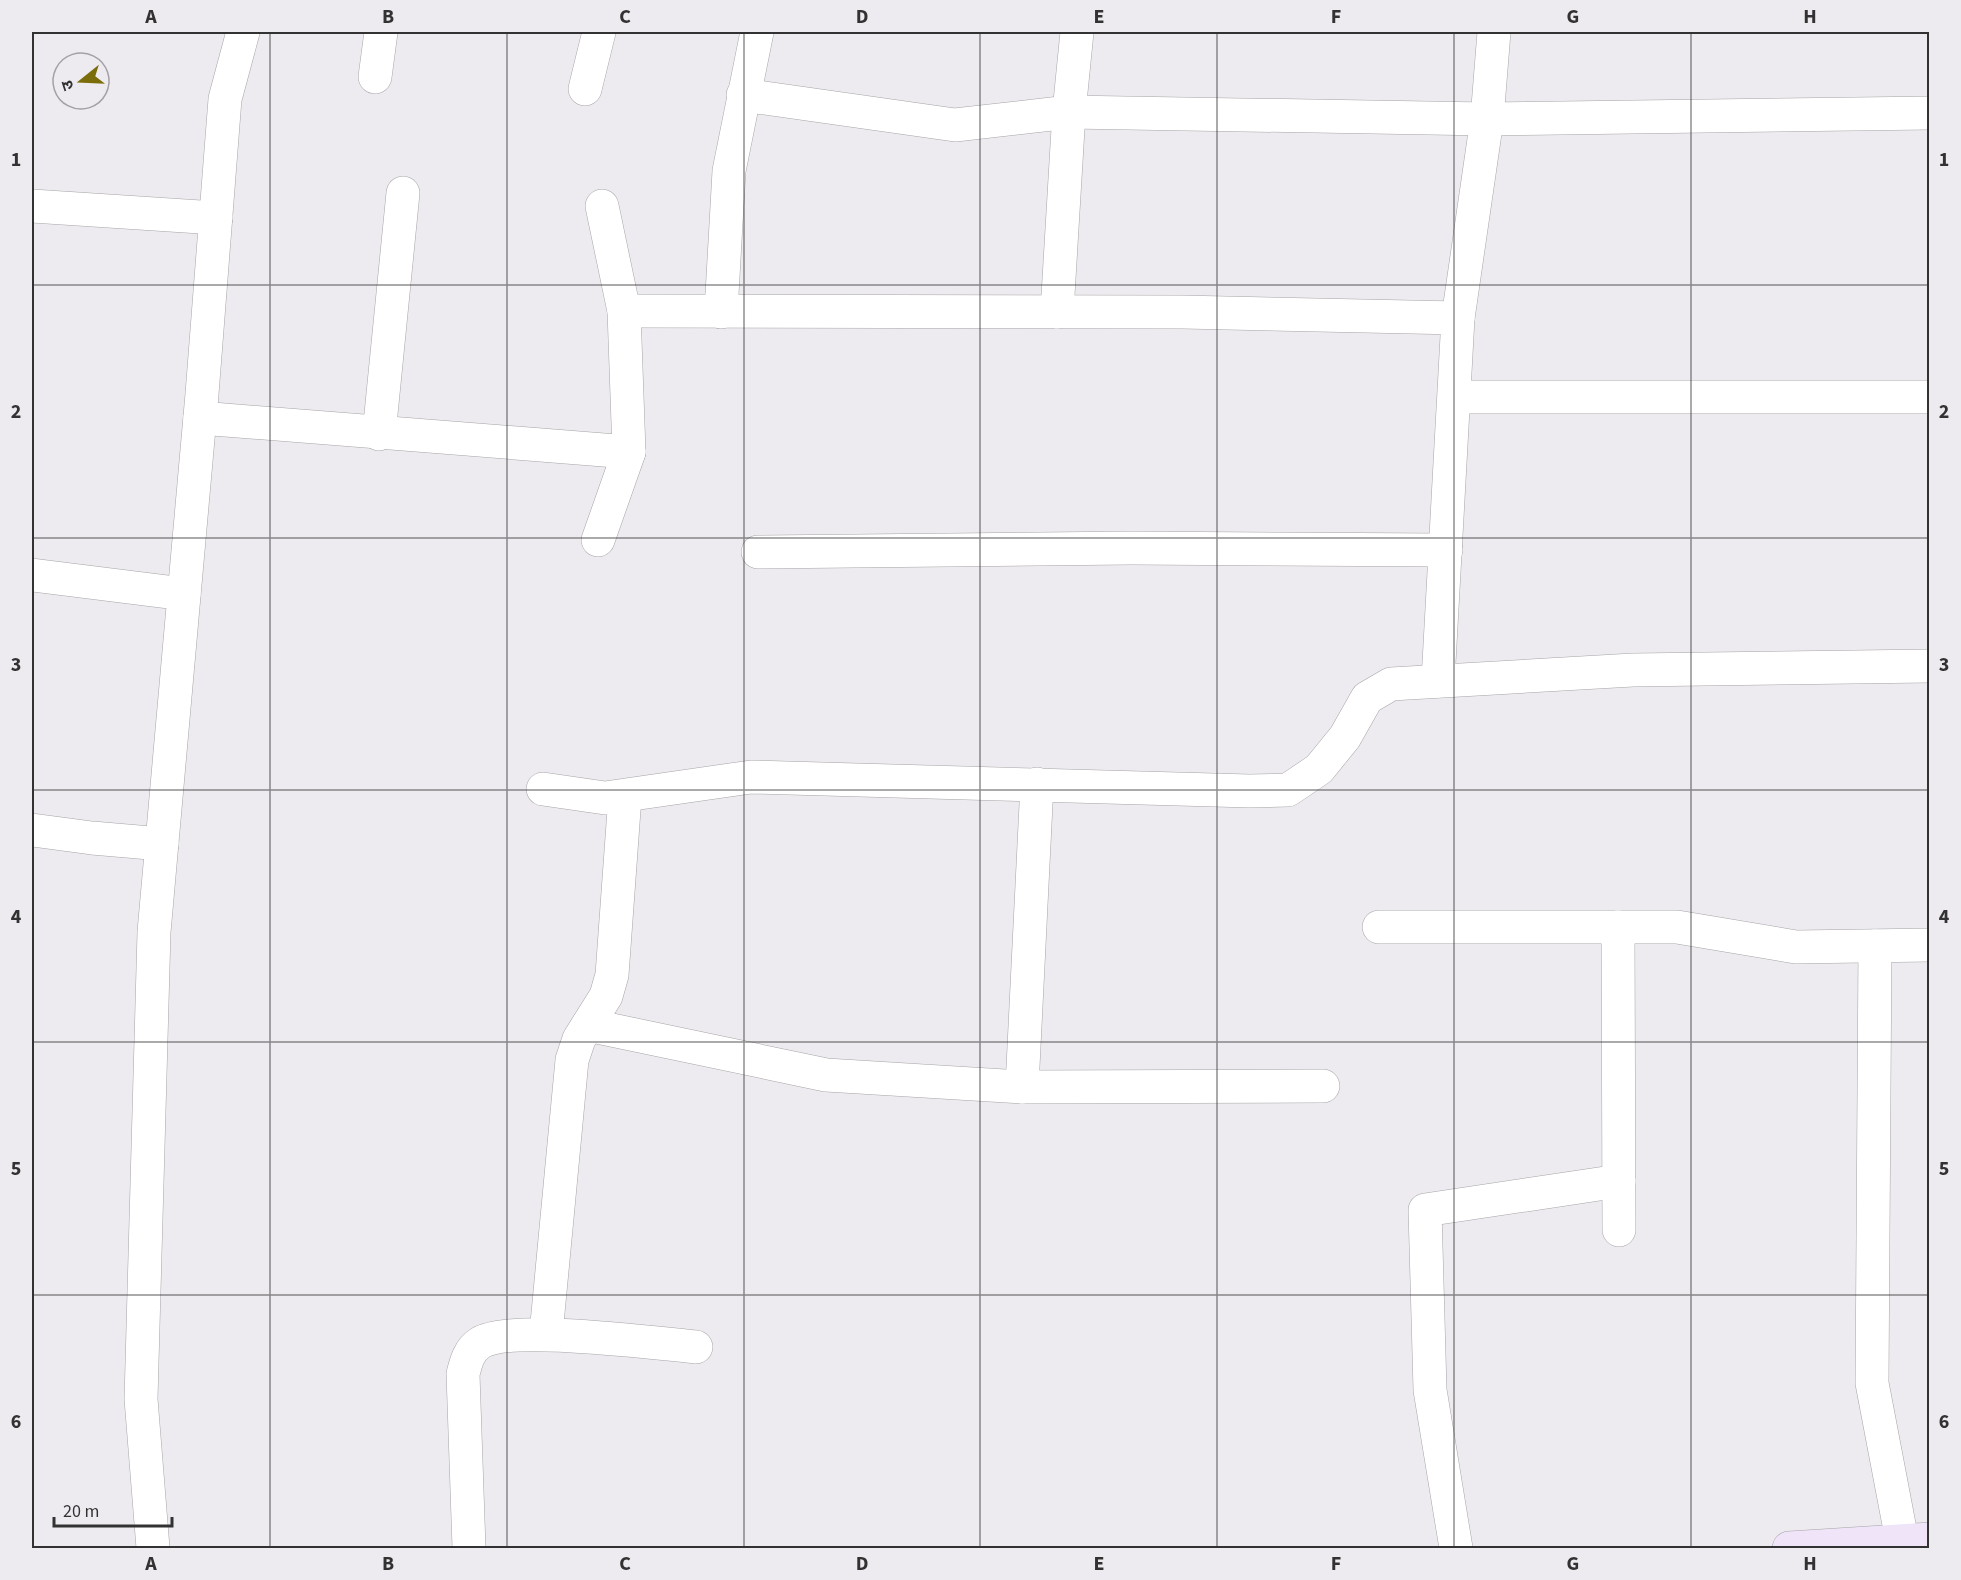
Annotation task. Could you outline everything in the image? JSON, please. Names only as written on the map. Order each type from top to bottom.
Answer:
[{"type":"street","points":[[153,1548],[141,1399],[154,932],[200,418],[225,99],[243,32]]},
{"type":"street","points":[[375,77],[381,32]]},
{"type":"street","points":[[585,89],[599,32]]},
{"type":"street","points":[[721,312],[729,171],[757,32]]},
{"type":"street","points":[[1057,312],[1069,112],[1077,32]]},
{"type":"street","points":[[1438,681],[1458,318],[1487,119],[1494,32]]},
{"type":"street","points":[[743,94],[956,125],[1069,112],[1487,119],[1929,113]]},
{"type":"street","points":[[379,434],[403,193]]},
{"type":"street","points":[[32,206],[216,218]]},
{"type":"street","points":[[598,540],[629,452],[624,311],[602,206]]},
{"type":"street","points":[[624,311],[1194,312],[1458,318]]},
{"type":"street","points":[[1455,397],[1929,397]]},
{"type":"street","points":[[200,418],[379,434],[629,452]]},
{"type":"street","points":[[758,552],[1131,548],[1446,550]]},
{"type":"street","points":[[32,575],[184,594]]},
{"type":"street","points":[[543,789],[605,798],[751,777],[1250,791],[1288,790],[1319,769],[1345,737],[1367,698],[1390,684],[1633,670],[1929,666]]},
{"type":"street","points":[[1022,1087],[1037,784]]},
{"type":"street","points":[[546,1334],[572,1060],[579,1039],[606,996],[612,975],[625,796]]},
{"type":"street","points":[[32,830],[162,844]]},
{"type":"street","points":[[1379,927],[1677,927],[1796,947],[1929,945]]},
{"type":"street","points":[[1618,927],[1619,1230]]},
{"type":"street","points":[[1789,1548],[1911,1543],[1872,1383],[1875,946]]},
{"type":"street","points":[[588,1025],[826,1075],[1022,1087],[1323,1086]]},
{"type":"street","points":[[1456,1548],[1431,1390],[1425,1210],[1618,1181]]},
{"type":"street","points":[[469,1548],[463,1374],[469,1354],[480,1343],[496,1336],[546,1334],[696,1347]]}]
